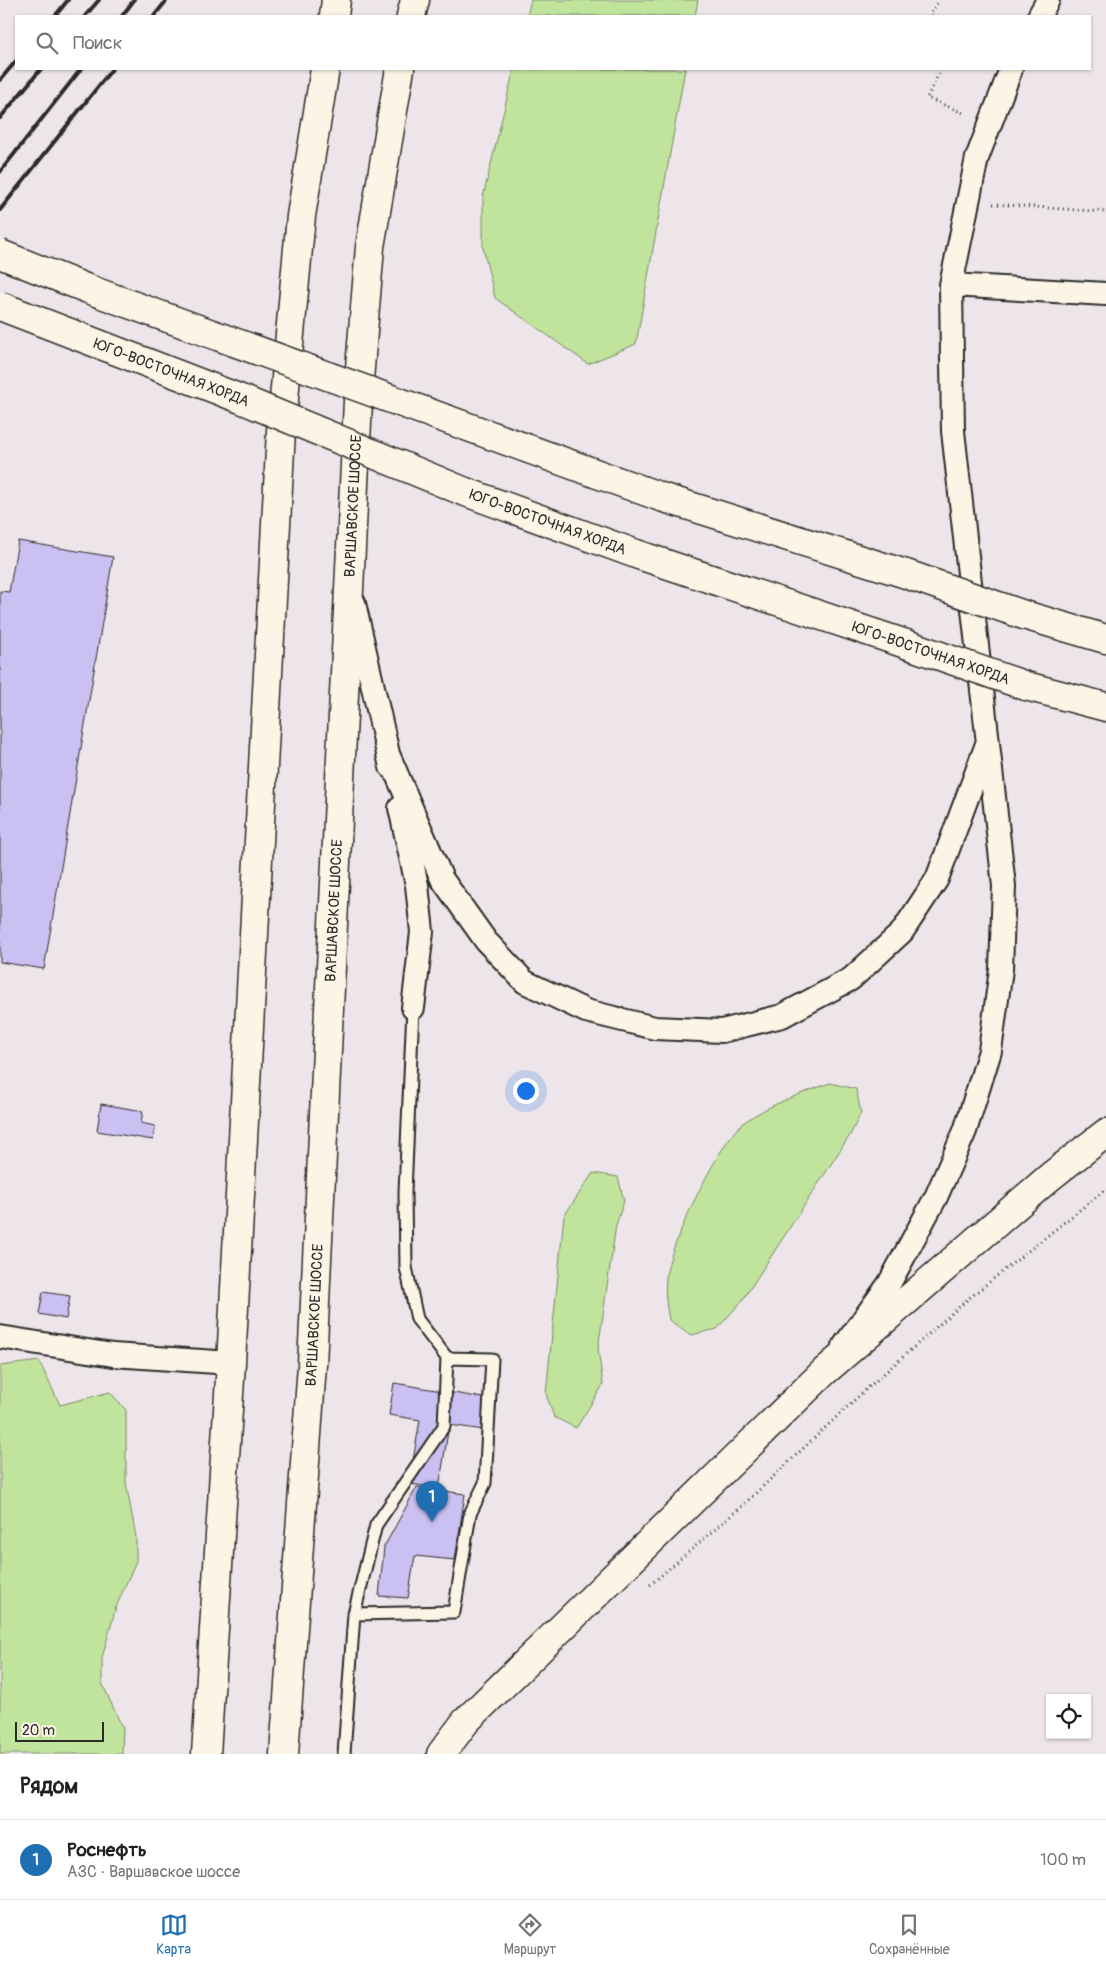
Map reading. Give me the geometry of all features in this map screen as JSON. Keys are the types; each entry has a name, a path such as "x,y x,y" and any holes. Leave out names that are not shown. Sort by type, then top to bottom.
{"main road":[{"path":"334,15 336,0"},
{"path":"411,15 415,0"},
{"path":"206,1754 231,1363 281,431 301,216 325,70"},
{"name":"ВАРШАВСКОЕ ШОССЕ","path":"284,1754 312,1365 359,380 370,247 400,70"},
{"path":"0,254 88,289 661,497 906,574 1024,615 1106,639"},
{"name":"ЮГО-ВОСТОЧНАЯ ХОРДА","path":"0,306 241,399 463,491 639,555 1026,686 1106,707"},
{"path":"441,1754 466,1721 825,1371 1051,1176 1106,1133"}],"street":[{"path":"1040,15 1048,0"},
{"path":"825,1371 888,1284 936,1197 965,1131 990,1051 1000,969 1004,886 989,738 953,431 951,285 977,158 1012,70"},
{"path":"951,285 1106,294"},
{"path":"349,582 417,885 422,932 413,1008"},
{"path":"388,754 442,879 486,941 525,982 586,1011 655,1028 722,1031 782,1016 851,979 902,932 937,879 989,738"},
{"path":"0,1337 113,1355 231,1363"}],"lane":[{"path":"344,1754 354,1614 376,1525 444,1426 446,1358 417,1319 406,1267 405,1192 413,1008"},
{"path":"354,1614 454,1612 470,1514 485,1483 492,1359 446,1358"}],"path":[{"path":"930,15 939,0"},
{"path":"941,70 927,98 990,124"},
{"path":"968,202 1106,212"},
{"path":"642,1592 741,1507 861,1394 968,1299 1106,1190"}],"green space":[{"path":"531,0 698,0 695,15 527,15"},
{"path":"514,70 685,70 636,344 588,364 495,298 483,248 483,197"},
{"path":"830,1083 856,1089 861,1113 850,1135 742,1301 717,1329 691,1335 669,1320 666,1278 678,1238 710,1170 733,1133 743,1123 774,1105"},
{"path":"593,1173 618,1177 624,1201 616,1225 598,1349 603,1385 576,1428 554,1417 546,1394 564,1216"},
{"path":"39,1361 60,1405 110,1392 126,1410 126,1483 136,1537 136,1561 116,1607 102,1658 102,1683 123,1729 122,1754 0,1754 0,1366"}],"building":[{"path":"18,541 113,557 44,969 0,962 0,591 9,592"},
{"path":"101,1104 143,1111 141,1123 155,1126 153,1140 97,1131"},
{"path":"43,1292 70,1296 66,1319 39,1314"},
{"path":"394,1383 489,1399 484,1430 449,1425 439,1488 409,1484 420,1420 389,1415"},
{"path":"417,1487 465,1494 455,1560 415,1556 408,1598 379,1596 384,1547"}],"railway":[{"path":"56,15 68,0"},
{"path":"86,15 99,0"},
{"path":"123,15 134,0"},
{"path":"155,15 167,0"},
{"path":"0,80 15,62"},
{"path":"0,118 40,70"},
{"path":"0,172 80,70"},
{"path":"0,210 111,70"}],"place":[{"name":"Роснефть","path":"432,1522"}]}
